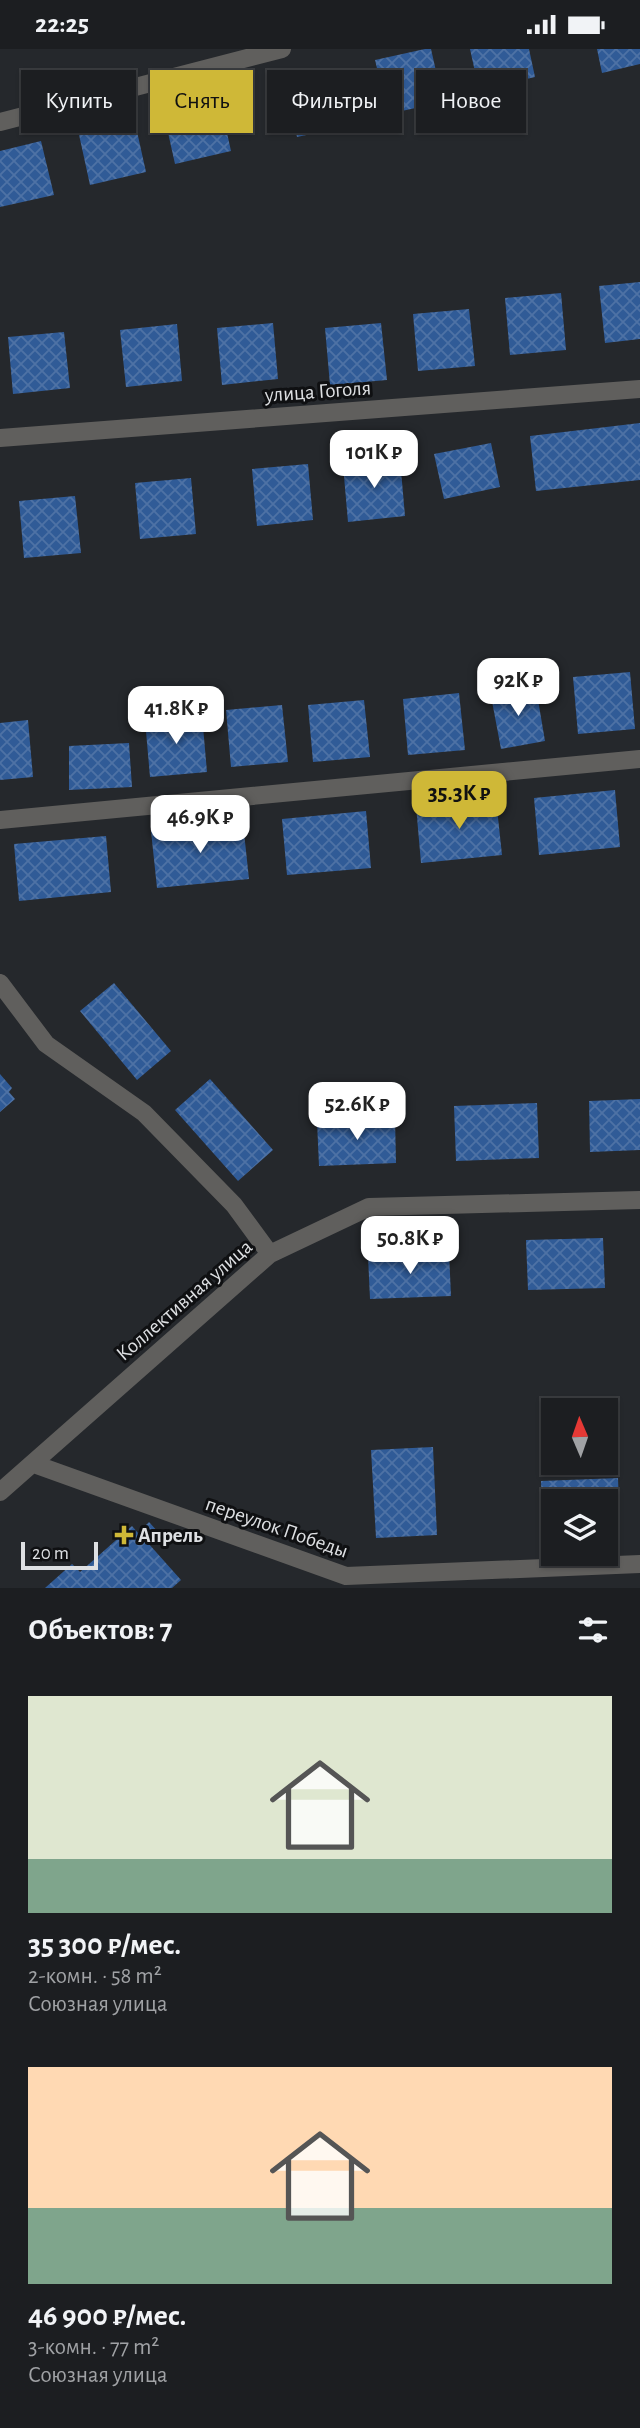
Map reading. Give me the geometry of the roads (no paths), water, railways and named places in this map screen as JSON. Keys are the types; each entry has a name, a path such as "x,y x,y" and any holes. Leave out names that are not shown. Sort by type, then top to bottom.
{"street":[{"path":"0,122 282,49"},
{"name":"улица Гоголя","path":"0,438 640,389"},
{"path":"0,820 640,759"},
{"path":"0,983 46,1044 144,1113 234,1205 270,1254"},
{"name":"Коллективная улица","path":"0,1492 270,1254 369,1207 640,1200"},
{"name":"переулок Победы","path":"34,1464 346,1576 640,1564"}],"place":[{"name":"Апрель","path":"124,1535"}]}
